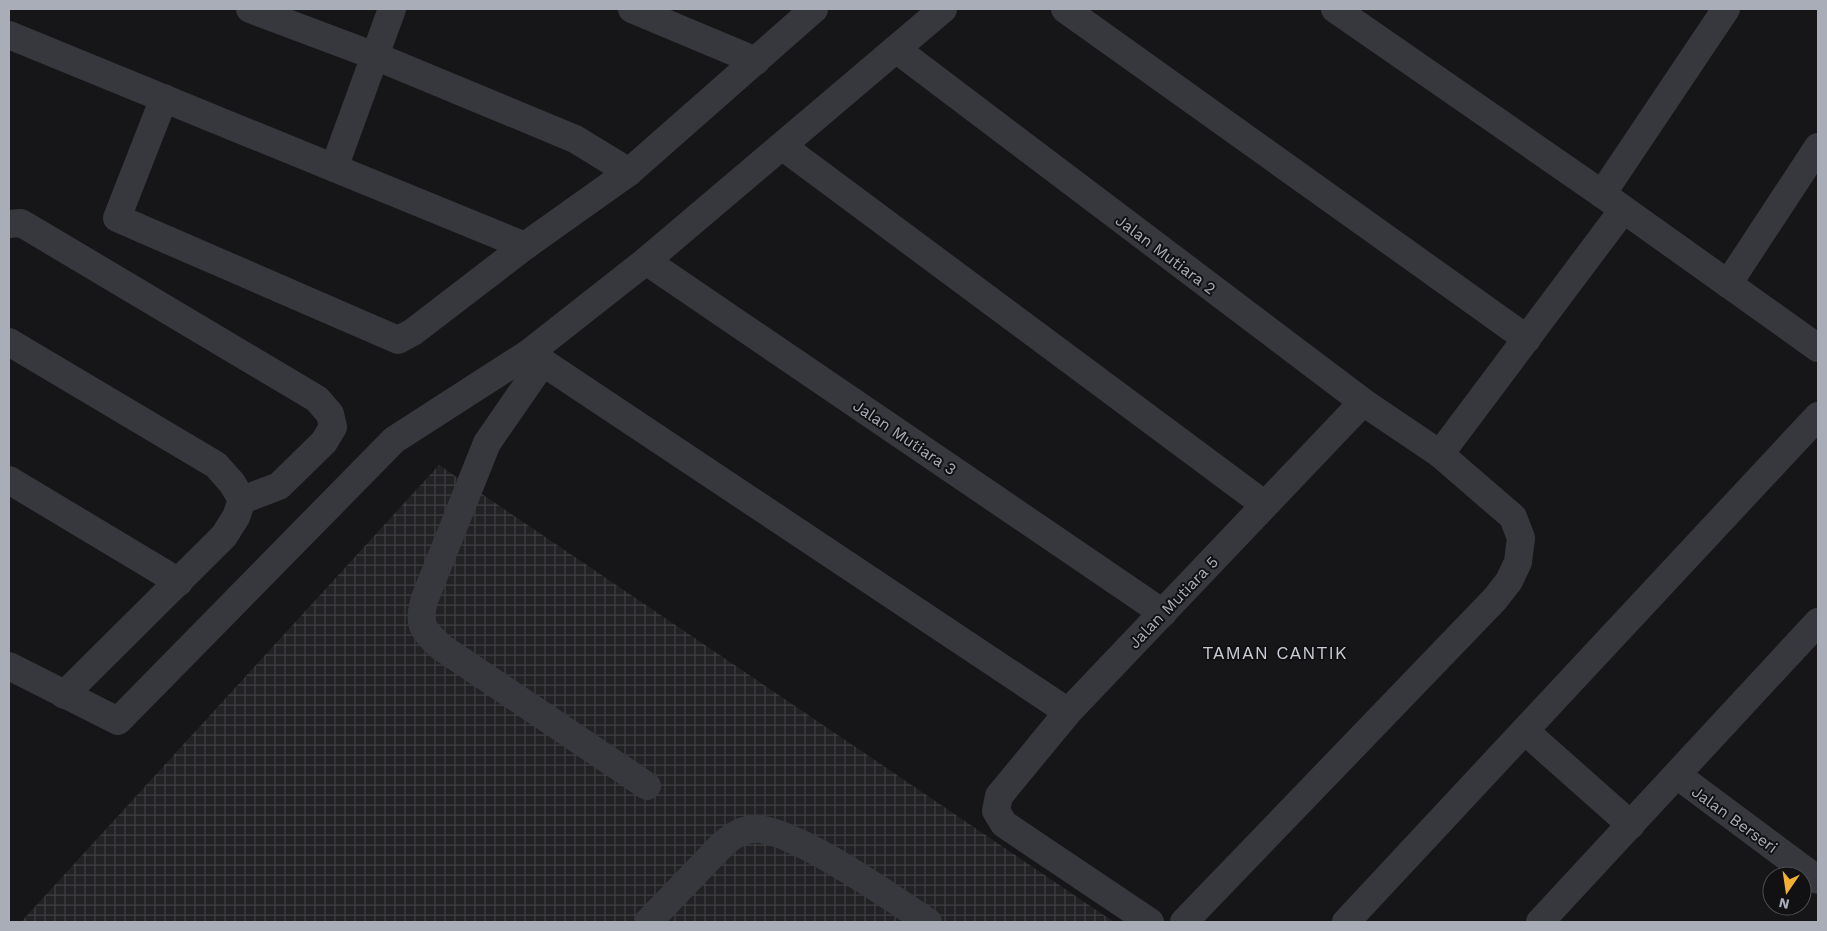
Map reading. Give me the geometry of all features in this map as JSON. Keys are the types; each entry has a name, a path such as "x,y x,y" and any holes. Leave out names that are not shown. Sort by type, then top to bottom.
{"street":[{"path":"250,9 374,56 575,139 629,172"},
{"path":"334,168 392,9"},
{"path":"632,9 756,61"},
{"path":"164,98 117,218 398,340 413,332 525,246 629,172 814,9"},
{"path":"9,666 118,721 394,440 536,358 646,261 943,9"},
{"path":"1065,9 1527,339"},
{"path":"1335,9 1602,194 1818,348"},
{"path":"1602,194 1726,9"},
{"path":"9,35 525,246"},
{"name":"Jalan Mutiara 2","path":"896,49 1363,402 1440,454 1513,517 1521,538 1518,562 1509,581 1495,599 1184,922"},
{"path":"782,146 1266,505"},
{"path":"1728,284 1818,147"},
{"path":"1440,454 1624,210"},
{"path":"9,224 20,223 34,230 317,400 330,414 333,427 324,442 279,486 242,500 236,517 224,536 64,695"},
{"name":"Jalan Mutiara 3","path":"646,261 1163,613"},
{"path":"9,342 216,465 232,483 242,500"},
{"path":"536,358 1068,712"},
{"path":"536,358 487,443 426,598 420,618 422,626 441,647 647,786"},
{"name":"Jalan Mutiara 5","path":"1150,922 1017,835 1004,824 996,811 999,796 1006,785 1068,712 1363,402"},
{"path":"1346,922 1818,416"},
{"path":"9,480 179,582"},
{"path":"1540,922 1818,624"},
{"path":"1525,731 1631,825"},
{"name":"Jalan Berseri","path":"1677,775 1818,880"},
{"path":"648,922 722,845 735,834 753,829 768,831 794,840 866,880 928,922"}],"shaded area":[{"path":"439,465 1114,922 21,922"}],"district":[{"name":"TAMAN CANTIK","path":"1275,653"}]}
